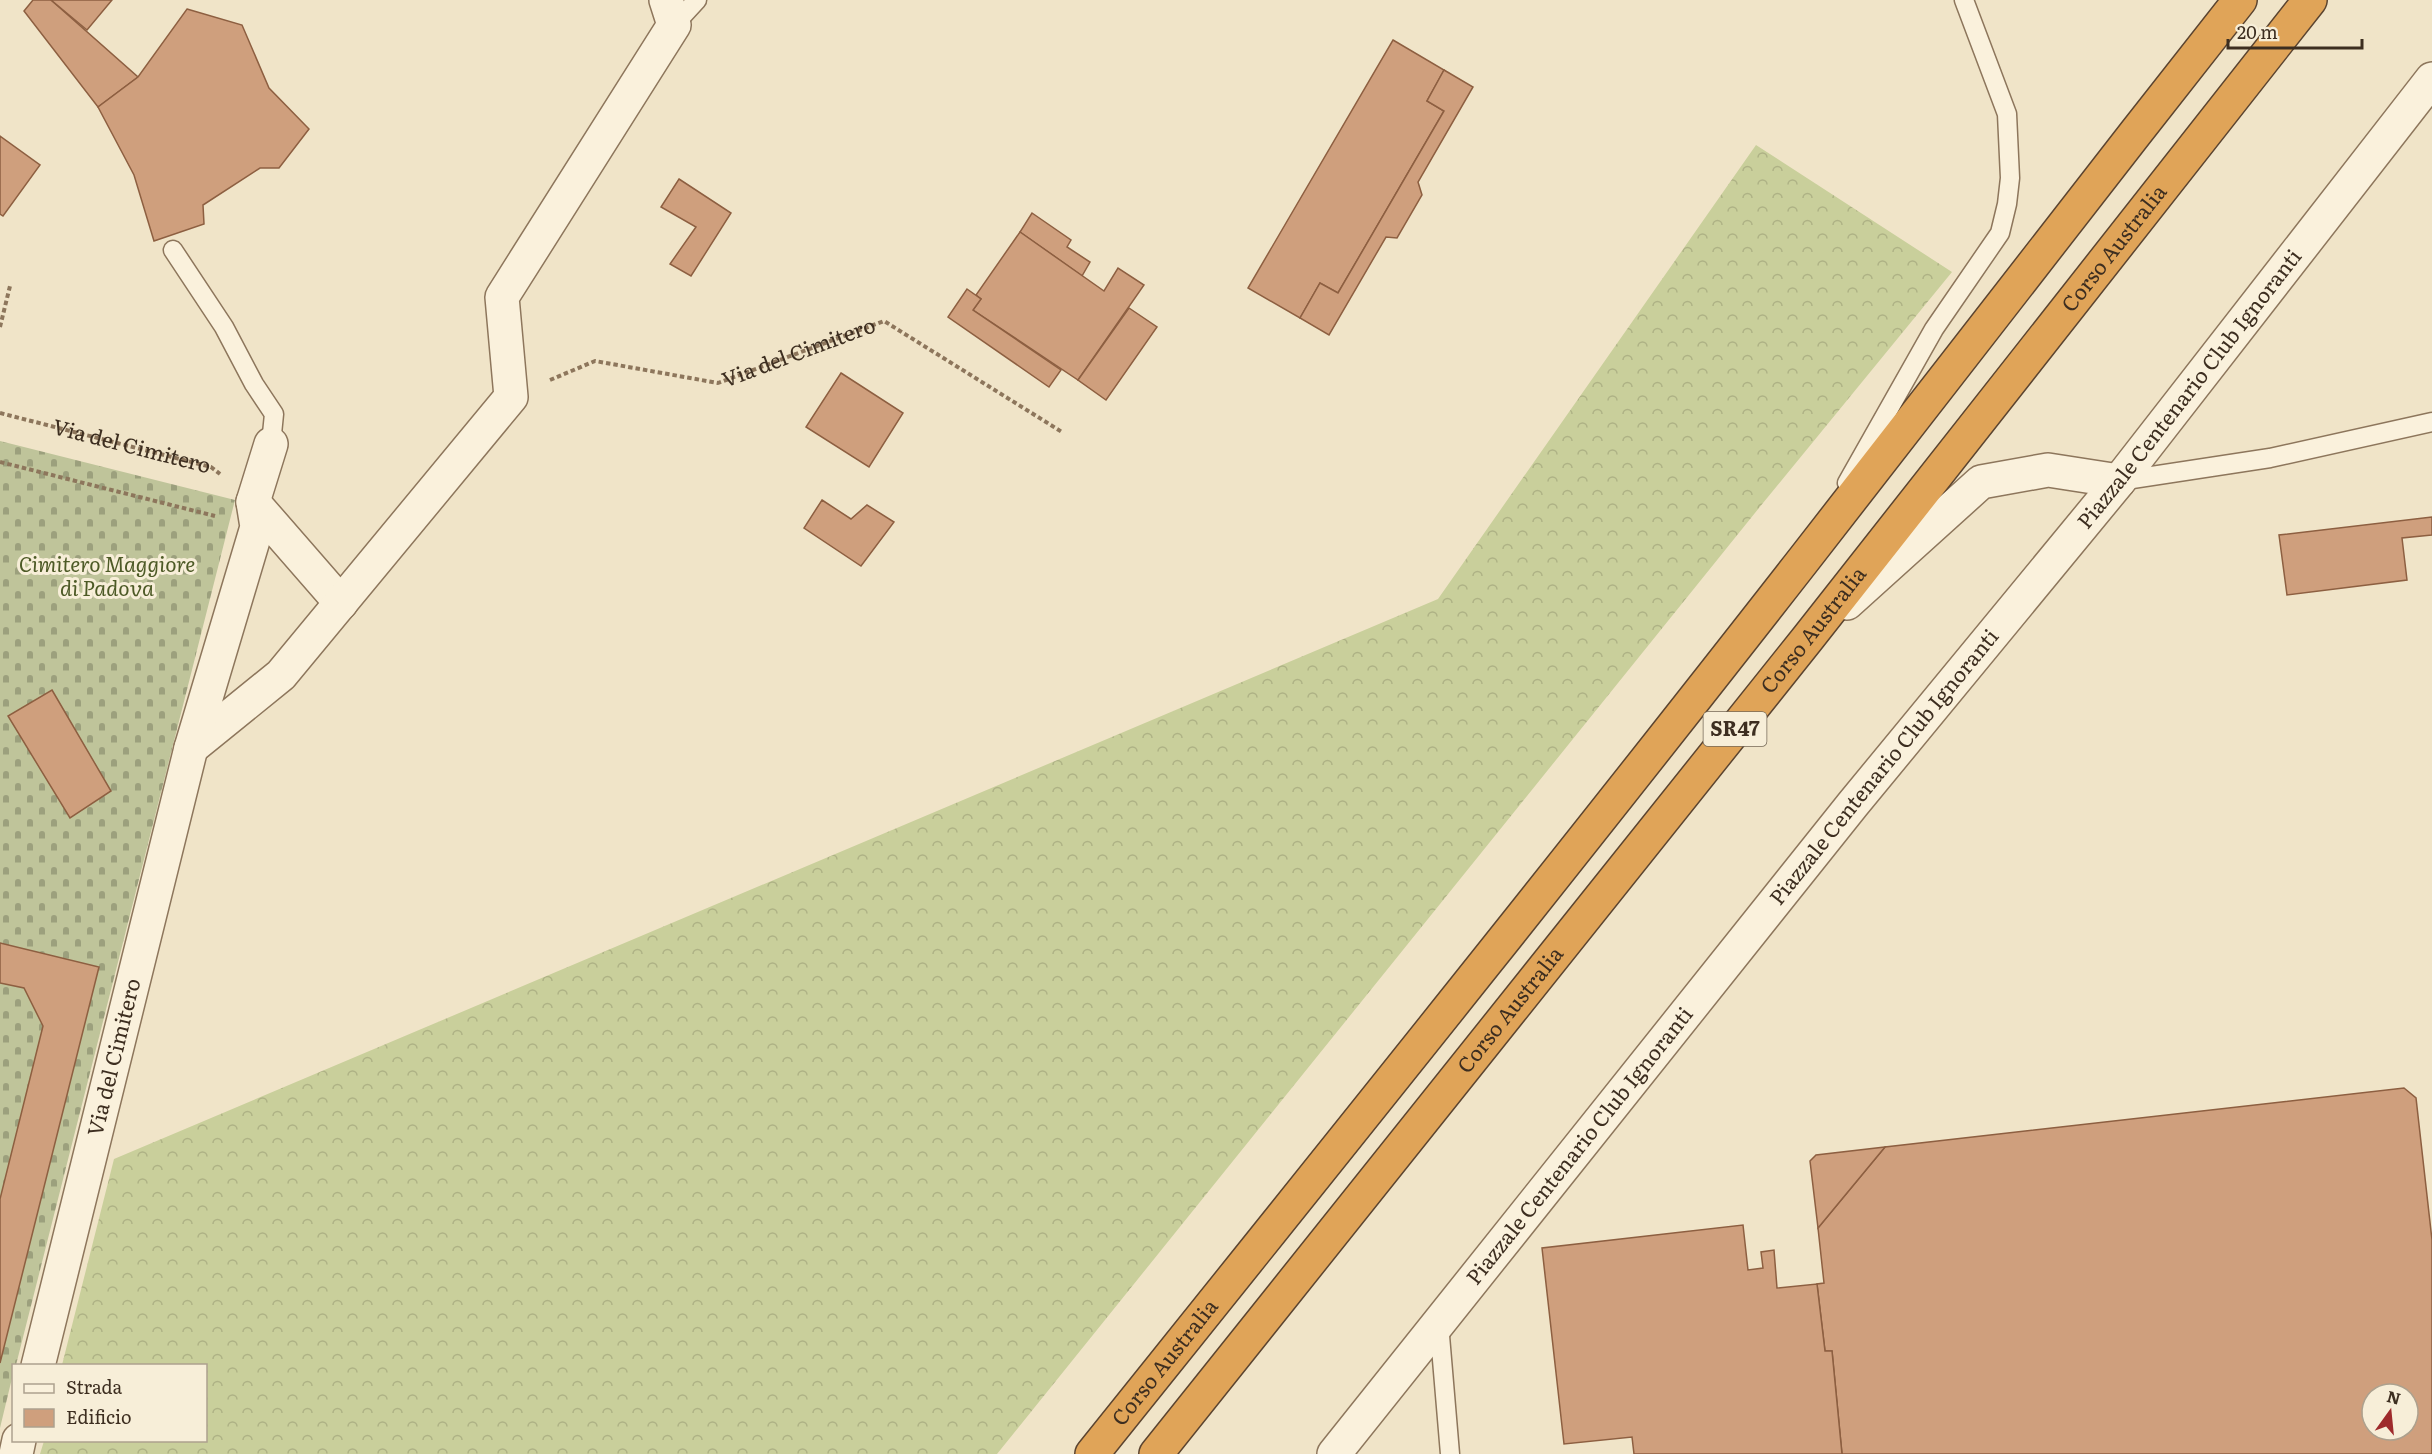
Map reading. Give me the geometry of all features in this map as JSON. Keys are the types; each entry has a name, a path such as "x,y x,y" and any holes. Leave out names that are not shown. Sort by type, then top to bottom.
{"highway":[{"name":"Corso Australia","path":"1092,1454 1390,1084 1804,559 2032,263 2240,0"},
{"name":"Corso Australia","path":"1156,1454 1808,638 2310,0"}],"street":[{"path":"191,748 281,675 511,397 502,297 670,13"},
{"name":"Piazzale Centenario Club Ignoranti","path":"1334,1454 1853,804 2119,481 2432,79"},
{"name":"Via del Cimitero","path":"38,1364 191,748 272,444"},
{"path":"1808,638 1981,482 2048,470 2119,481"},
{"path":"255,514 341,603"}],"lane":[{"path":"670,13 698,0"},
{"path":"1804,559 1934,329 2000,233 2010,178 2007,114 1964,0"},
{"path":"173,250 224,327 254,384 274,414 272,444"},
{"path":"2119,481 2270,458 2432,422"},
{"path":"1439,1323 1450,1454"}],"path":[{"path":"0,327 10,286"},
{"name":"Via del Cimitero","path":"511,397 596,360 718,383 884,321 1062,432"},
{"name":"Via del Cimitero","path":"0,413 211,468 255,514"},
{"path":"0,462 255,514"}],"green space":[{"path":"1756,145 1952,272 1763,503 997,1454 40,1454 44,1442 207,1442 207,1364 62,1364 114,1159 1438,599"},
{"name":"Cimitero Maggiore di Padova","path":"0,441 235,500 16,1364 12,1364 12,1378 0,1428"}],"building":[{"path":"33,0 51,0 138,77 98,107 24,11"},
{"path":"51,0 112,0 87,30"},
{"path":"187,9 242,25 269,88 309,129 279,168 260,168 203,205 204,224 154,241 134,175 98,107 138,77"},
{"path":"1393,40 1444,70 1427,101 1444,111 1338,293 1320,283 1300,318 1248,288"},
{"path":"1444,70 1473,87 1418,182 1422,195 1397,238 1386,237 1329,335 1300,318 1320,283 1338,293 1444,111 1427,101"},
{"path":"0,136 40,165 3,216 0,214"},
{"path":"679,179 731,213 691,276 670,264 696,227 661,207"},
{"path":"1032,213 1071,240 1067,247 1090,262 1082,276 1020,232"},
{"path":"1020,232 1104,291 1118,268 1144,285 1078,380 973,310 981,299 976,295"},
{"path":"967,289 981,299 973,310 1061,370 1049,387 948,317"},
{"path":"1129,308 1157,327 1106,400 1078,380"},
{"path":"841,373 903,413 869,467 806,427"},
{"path":"822,500 851,519 867,505 894,522 861,566 804,528"},
{"path":"2432,517 2432,535 2402,538 2407,580 2287,595 2279,535"},
{"path":"52,690 111,791 70,818 8,716"},
{"path":"0,943 99,967 0,1363 0,1199 43,1026 24,988 0,983"},
{"path":"2404,1088 2416,1098 2432,1240 2432,1454 1842,1454 1832,1351 1825,1351 1817,1284 1824,1283 1818,1228 1885,1147"},
{"path":"1885,1147 1818,1228 1810,1161 1816,1155"},
{"path":"1743,1225 1748,1270 1763,1268 1761,1252 1774,1250 1777,1288 1817,1284 1825,1351 1832,1351 1842,1454 1634,1454 1632,1437 1564,1444 1542,1248"}]}
